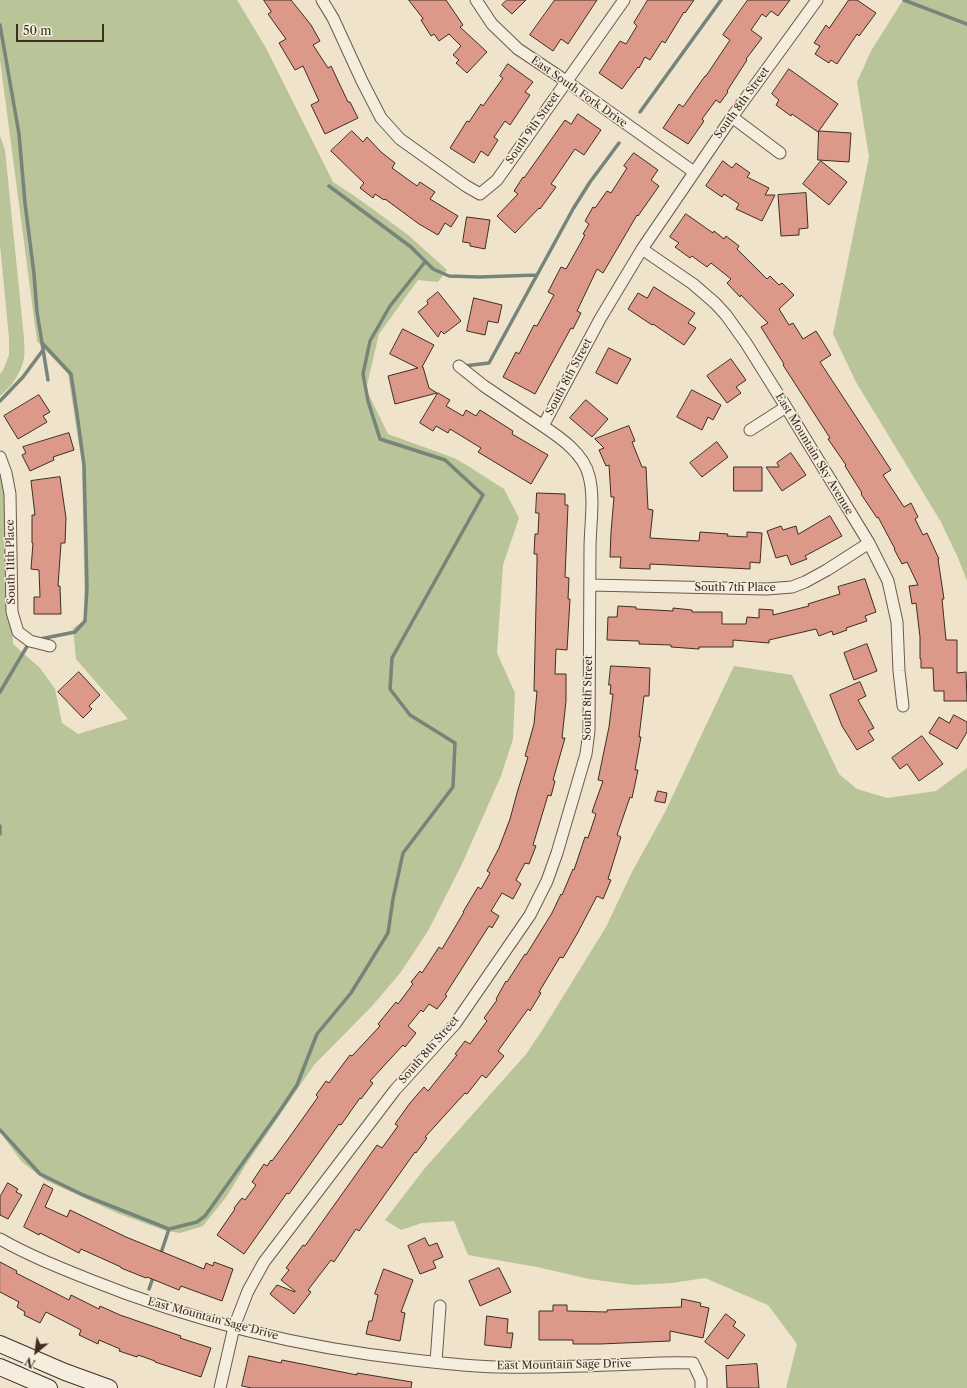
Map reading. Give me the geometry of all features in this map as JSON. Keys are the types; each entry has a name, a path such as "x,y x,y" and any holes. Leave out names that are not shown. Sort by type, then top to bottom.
{"street":[{"name":"South 9th Street","path":"322,0 333,18 381,118 400,139 466,186 480,194 497,180 624,0"},
{"name":"East South Fork Drive","path":"476,0 492,24 518,49 566,81 694,172"},
{"name":"South 8th Street","path":"220,1388 234,1327 248,1290 264,1262 394,1090 454,1024 530,915 547,881 586,754 589,731 591,496 589,475 579,456 562,439 543,426 600,319 642,249 732,117 817,0"},
{"path":"732,117 780,153"},
{"name":"East Mountain Sky Avenue","path":"642,249 693,284 715,302 726,315 746,343 786,406 869,543 888,581 897,622 899,671 903,706"},
{"path":"459,366 484,386 543,426"},
{"path":"750,430 786,406"},
{"name":"South 11th Place","path":"0,457 6,473 10,494 12,612 18,632 30,641 50,646"},
{"name":"South 7th Place","path":"590,585 767,589 792,587 828,570 869,543"},
{"name":"East Mountain Sage Drive","path":"0,1239 56,1266 131,1296 264,1335 364,1354 436,1362 502,1367 693,1362 701,1380 701,1388"},
{"path":"436,1362 440,1306"},
{"path":"0,1344 65,1372 109,1388"},
{"path":"0,1367 49,1388"}],"green space":[{"path":"0,0 237,0 266,48 333,182 407,234 447,270 438,282 418,280 379,334 366,389 388,434 454,458 504,489 519,518 503,565 497,653 515,693 513,739 501,776 462,864 428,931 401,972 373,1005 314,1065 247,1163 227,1196 203,1226 180,1233 166,1231 117,1213 45,1180 22,1162 0,1132 0,457 6,473 13,644 40,668 55,689 62,723 78,734 128,719 76,659 73,628 85,620 82,464 68,374 37,341 0,60"},
{"path":"903,0 967,0 967,581 941,522 856,382 833,334 869,157 857,82 871,51"},
{"path":"0,136 5,150 24,338 24,358 18,374 12,384 0,396 0,374 9,355 9,338 0,245"},
{"path":"734,666 792,675 839,774 857,789 887,798 936,791 967,768 967,1388 786,1388 797,1344 768,1305 705,1278 672,1283 634,1285 589,1279 537,1267 468,1255 454,1221 422,1223 401,1230 385,1220 425,1168 527,1053 543,1029 606,927 632,872 665,812"}],"building":[{"path":"264,0 291,0 311,25 320,41 313,45 328,68 331,66 348,102 350,102 358,118 325,134 311,105 319,101 303,66 295,70 279,43 286,39 268,14 271,12"},
{"path":"409,0 446,0 463,25 460,27 487,52 467,73 456,63 459,60 453,55 461,46 449,34 439,41 434,34 431,36 421,20 423,19"},
{"path":"507,0 526,0 512,14 502,5"},
{"path":"555,0 597,0 568,44 561,39 553,51 530,35"},
{"path":"648,0 694,0 685,13 684,12 665,43 662,41 650,60 645,57 639,68 638,67 622,89 599,73 620,41 626,44 637,26 634,23"},
{"path":"748,0 790,0 778,16 771,11 766,17 762,14 751,30 762,38 746,59 747,60 727,91 728,92 720,103 716,100 702,119 704,121 688,144 663,128 679,104 683,107 730,40 723,35"},
{"path":"849,0 857,0 876,13 859,36 857,34 837,64 831,60 829,63 815,54 820,46 814,43 826,25 829,28"},
{"path":"508,64 533,82 525,92 530,95 510,125 505,121 494,137 498,140 488,156 481,151 474,163 450,148 467,121 469,122 481,104 483,106 503,78 500,76"},
{"path":"789,69 838,104 818,132 776,105 779,100 772,94"},
{"path":"578,114 601,130 584,155 575,149 551,184 556,187 540,209 539,208 515,233 497,216 518,194 514,191 565,120 571,124"},
{"path":"352,131 363,142 367,137 381,152 395,163 392,168 417,186 420,182 435,192 430,199 458,216 451,227 445,223 438,235 419,224 385,199 384,200 375,194 373,198 360,188 364,183 331,151"},
{"path":"819,131 851,133 849,162 818,160"},
{"path":"634,153 658,170 651,180 659,186 638,216 637,215 603,273 597,269 577,311 581,313 573,329 571,328 535,394 503,377 516,352 519,354 534,325 537,326 554,295 548,292 561,267 566,269 585,235 583,234 589,224 585,221 593,207 595,208 607,191 611,193 627,168 624,166"},
{"path":"723,161 732,168 736,163 750,173 747,177 769,188 765,195 775,195 762,221 736,209 739,204 724,194 722,197 706,186"},
{"path":"821,161 847,182 829,205 803,184"},
{"path":"806,193 808,228 799,229 799,235 781,236 778,195"},
{"path":"686,214 713,233 714,231 724,239 726,236 739,246 737,249 767,279 770,276 779,285 782,283 794,295 779,309 789,325 793,323 803,339 816,331 831,355 820,362 891,470 883,475 904,507 911,503 918,517 915,519 923,535 927,533 939,559 944,599 942,599 946,640 957,640 957,673 966,672 967,701 944,701 944,691 934,691 933,668 921,668 920,637 916,603 912,604 909,586 918,585 907,562 902,564 878,517 877,518 861,494 862,493 845,466 846,465 828,439 830,438 783,365 784,364 761,327 768,323 727,283 731,279 711,263 707,267 692,256 690,258 675,247 679,243 670,237"},
{"path":"467,217 490,220 485,249 470,246 470,243 463,242"},
{"path":"654,287 695,313 688,323 696,328 684,345 628,309 638,293 647,298"},
{"path":"438,292 461,321 444,334 441,331 438,337 418,312 428,304 427,301"},
{"path":"474,298 502,305 498,323 488,321 485,335 467,331"},
{"path":"403,329 434,345 422,367 429,388 437,393 395,404 388,376 418,368 390,354"},
{"path":"609,348 631,359 617,384 596,373"},
{"path":"731,359 746,380 736,387 741,393 727,403 707,376"},
{"path":"692,390 721,405 713,420 708,417 702,430 677,417"},
{"path":"438,393 450,400 446,406 463,416 466,410 476,416 480,410 513,431 512,434 548,455 531,484 478,452 481,448 450,429 448,433 436,426 433,431 420,423"},
{"path":"39,395 50,412 43,416 47,422 18,439 4,416"},
{"path":"586,400 608,419 592,437 570,418"},
{"path":"629,426 635,441 632,442 642,467 646,467 648,509 653,510 650,538 699,541 700,532 747,537 747,532 762,533 760,563 750,562 750,569 650,564 650,569 620,568 621,557 610,557 614,497 611,497 609,465 606,466 599,450 604,448 595,439"},
{"path":"69,433 74,450 53,457 54,460 30,471 22,455 26,453 23,447"},
{"path":"717,442 728,457 702,477 690,463"},
{"path":"791,453 806,475 782,491 766,467 779,467 777,463"},
{"path":"734,467 762,467 762,491 734,491"},
{"path":"60,477 66,518 65,543 61,543 58,586 60,586 61,614 34,614 34,597 40,597 39,570 31,569 33,543 32,515 35,515 31,481"},
{"path":"537,493 565,494 565,505 568,505 565,577 569,578 568,599 570,599 567,650 556,649 555,674 566,674 566,701 562,738 565,738 553,780 555,781 551,796 548,795 533,845 536,846 529,864 525,863 516,880 521,884 513,899 502,893 491,911 499,916 492,928 489,926 445,995 447,996 437,1009 429,1004 423,1012 421,1010 408,1026 416,1033 405,1047 403,1045 370,1081 373,1083 361,1099 360,1098 341,1125 339,1124 289,1194 287,1193 244,1254 217,1235 235,1209 234,1208 242,1198 245,1200 256,1185 252,1182 264,1164 267,1166 271,1160 272,1161 318,1097 316,1095 326,1081 329,1083 350,1055 352,1056 380,1026 378,1024 396,1002 398,1004 413,984 411,982 420,971 422,973 439,947 442,949 478,887 481,889 490,873 487,871 499,848 510,819 528,757 525,756 534,724 537,691 534,691 537,554 534,554 535,534 538,534 539,513 536,513"},
{"path":"830,516 842,536 805,556 807,559 791,565 787,555 776,558 767,531 781,526 783,530 796,526 798,534"},
{"path":"865,579 876,612 865,616 867,621 846,628 847,630 833,635 832,631 819,636 816,629 769,640 769,643 733,640 733,647 699,647 699,649 671,647 671,645 639,644 639,641 607,640 608,617 617,617 618,606 636,607 636,609 673,611 673,608 692,610 692,612 722,612 722,624 746,624 747,617 759,618 759,609 773,610 773,615 809,606 808,604 840,594 838,587"},
{"path":"867,644 877,671 854,680 844,653"},
{"path":"611,666 650,668 649,696 644,696 639,737 641,737 635,770 638,770 632,798 630,797 617,835 621,837 608,879 611,880 603,899 597,896 577,934 563,958 560,957 539,992 541,993 530,1011 528,1009 498,1051 504,1056 486,1078 482,1075 467,1094 465,1093 425,1137 427,1138 416,1153 415,1152 359,1231 356,1229 334,1262 331,1260 308,1290 311,1292 294,1314 270,1294 277,1285 295,1292 281,1280 289,1270 286,1268 303,1245 305,1246 377,1145 382,1148 398,1126 395,1124 410,1103 424,1087 428,1091 457,1055 455,1054 465,1041 470,1044 487,1021 484,1018 497,1000 496,999 506,981 507,982 525,954 526,955 552,913 561,894 562,895 573,869 574,870 585,837 588,838 596,814 592,812 603,781 598,780 609,727 613,694 610,694 611,685 609,685"},
{"path":"79,672 100,695 89,706 92,709 83,718 58,692"},
{"path":"860,682 866,696 858,700 874,728 868,731 874,740 857,750 842,726 830,695"},
{"path":"954,715 967,722 967,732 957,749 929,733 939,717 949,723"},
{"path":"922,736 943,764 919,781 907,764 900,769 892,758"},
{"path":"658,791 667,793 665,803 655,801"},
{"path":"8,1183 18,1189 16,1192 22,1195 8,1219 0,1215 0,1197"},
{"path":"44,1184 53,1189 45,1207 67,1217 70,1210 126,1237 204,1269 206,1263 213,1266 214,1262 233,1269 222,1301 181,1286 179,1290 147,1277 146,1278 81,1249 79,1253 40,1233 39,1235 24,1227"},
{"path":"425,1238 429,1246 437,1243 443,1257 433,1261 436,1268 420,1274 408,1246"},
{"path":"0,1262 17,1271 16,1273 69,1300 71,1295 99,1309 100,1306 120,1315 181,1336 180,1338 211,1348 201,1377 138,1355 137,1357 119,1351 120,1349 99,1340 98,1344 79,1335 81,1330 46,1312 40,1323 24,1315 25,1312 17,1307 19,1302 0,1292"},
{"path":"499,1268 511,1292 480,1306 469,1281"},
{"path":"384,1269 413,1280 401,1312 405,1313 400,1341 366,1334 369,1321 372,1321 378,1295 375,1294"},
{"path":"682,1299 701,1303 700,1306 709,1308 703,1338 670,1331 670,1341 573,1344 573,1340 539,1340 539,1311 553,1311 553,1305 567,1305 567,1311 607,1312 607,1310 681,1307"},
{"path":"726,1314 736,1322 733,1326 745,1335 728,1359 705,1342"},
{"path":"487,1316 508,1319 507,1333 513,1333 511,1348 485,1345"},
{"path":"249,1356 281,1363 282,1360 357,1375 357,1373 412,1382 411,1388 252,1388 242,1386"},
{"path":"757,1364 759,1388 727,1388 726,1366"}],"waterway":[{"path":"640,112 721,0"},
{"path":"904,0 967,24"},
{"path":"0,25 19,134 37,312 48,380"},
{"path":"464,366 489,363 573,209 590,182 619,143"},
{"path":"329,186 411,247 433,269 449,276 479,277 537,275"},
{"path":"169,1229 197,1222 205,1216 297,1085 317,1034 351,993 388,933 393,899 403,853 453,787 455,743 410,715 390,689 392,658 483,495 445,460 380,439 368,401 363,374 370,341 390,306 425,262"},
{"path":"40,639 75,632 85,621 87,587 84,465 71,374 42,343"},
{"path":"0,401 23,377 43,350"},
{"path":"0,692 29,643"},
{"path":"0,826 0,834"},
{"path":"0,1130 40,1174 83,1195 169,1229 160,1256"},
{"path":"149,1289 154,1275"}]}
